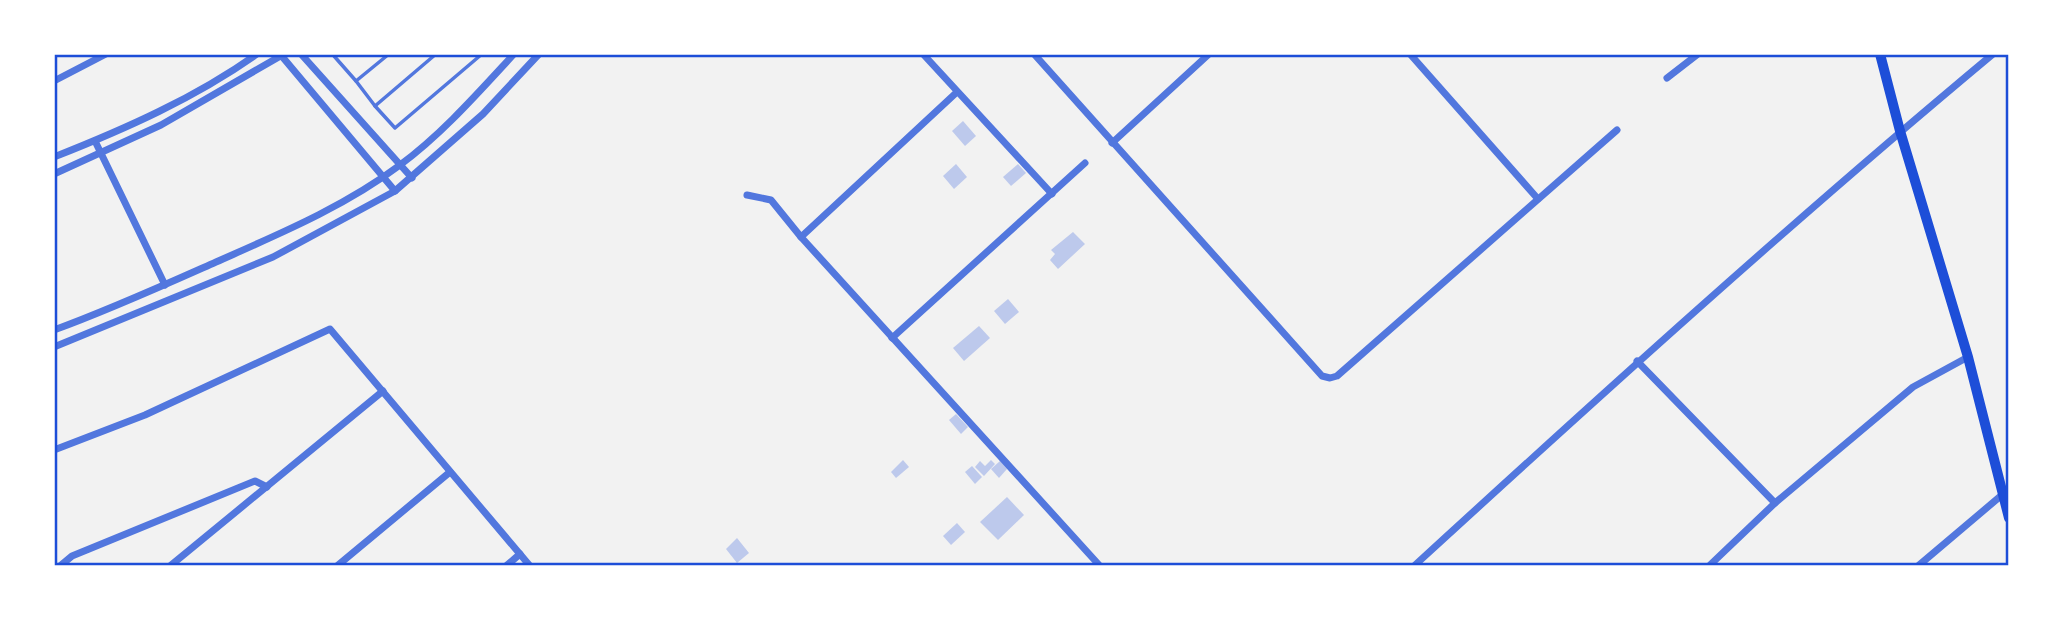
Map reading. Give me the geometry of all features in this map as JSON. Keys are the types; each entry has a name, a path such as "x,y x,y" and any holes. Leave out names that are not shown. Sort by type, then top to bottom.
{"main road":[{"path":"1880,54 1900,131 1968,357 2005,492 2009,518"}],"street":[{"path":"54,81 106,54"},
{"path":"54,157 95,141 194,94 257,54"},
{"path":"301,54 412,178"},
{"path":"54,330 165,285 292,228 383,176 400,165 467,104 514,54"},
{"path":"54,348 273,257 395,191 483,114 539,54"},
{"path":"923,54 1052,194"},
{"path":"1034,54 1322,376 1330,378 1337,376 1617,130"},
{"path":"1112,143 1209,54"},
{"path":"1410,54 1538,199"},
{"path":"1667,78 1698,54"},
{"path":"1414,566 1637,361 1900,131 1993,54"},
{"path":"54,174 161,125 282,55 395,191"},
{"path":"801,237 957,92"},
{"path":"95,141 165,285"},
{"path":"892,338 1085,163"},
{"path":"747,195 771,200 801,237 1100,566"},
{"path":"54,450 158,410 330,328 530,566"},
{"path":"1709,566 1775,503 1913,387 1968,357"},
{"path":"1637,361 1775,503"},
{"path":"170,566 383,391"},
{"path":"337,566 450,472"},
{"path":"60,566 72,556 255,481 267,486"},
{"path":"1918,566 2005,492"},
{"path":"506,566 520,554"}],"lane":[{"path":"335,54 395,128 482,54"},
{"path":"356,81 389,54"},
{"path":"375,106 436,54"}],"building":[{"path":"963,121 976,136 965,146 952,131"},
{"path":"956,164 967,177 954,189 943,176"},
{"path":"1018,164 1026,173 1011,186 1003,177"},
{"path":"1073,232 1085,244 1058,269 1050,260 1055,254 1051,250"},
{"path":"1008,299 1019,312 1005,324 994,311"},
{"path":"979,326 990,338 964,361 953,348"},
{"path":"956,414 968,427 961,434 949,420"},
{"path":"903,460 909,467 896,478 891,472"},
{"path":"991,460 995,464 984,476 975,467 980,461 985,466"},
{"path":"1000,461 1007,469 999,478 991,469"},
{"path":"972,466 982,477 975,484 965,472"},
{"path":"1007,497 1024,515 998,540 980,522"},
{"path":"957,523 965,532 951,545 943,536"},
{"path":"737,538 749,553 737,563 726,549"}]}
